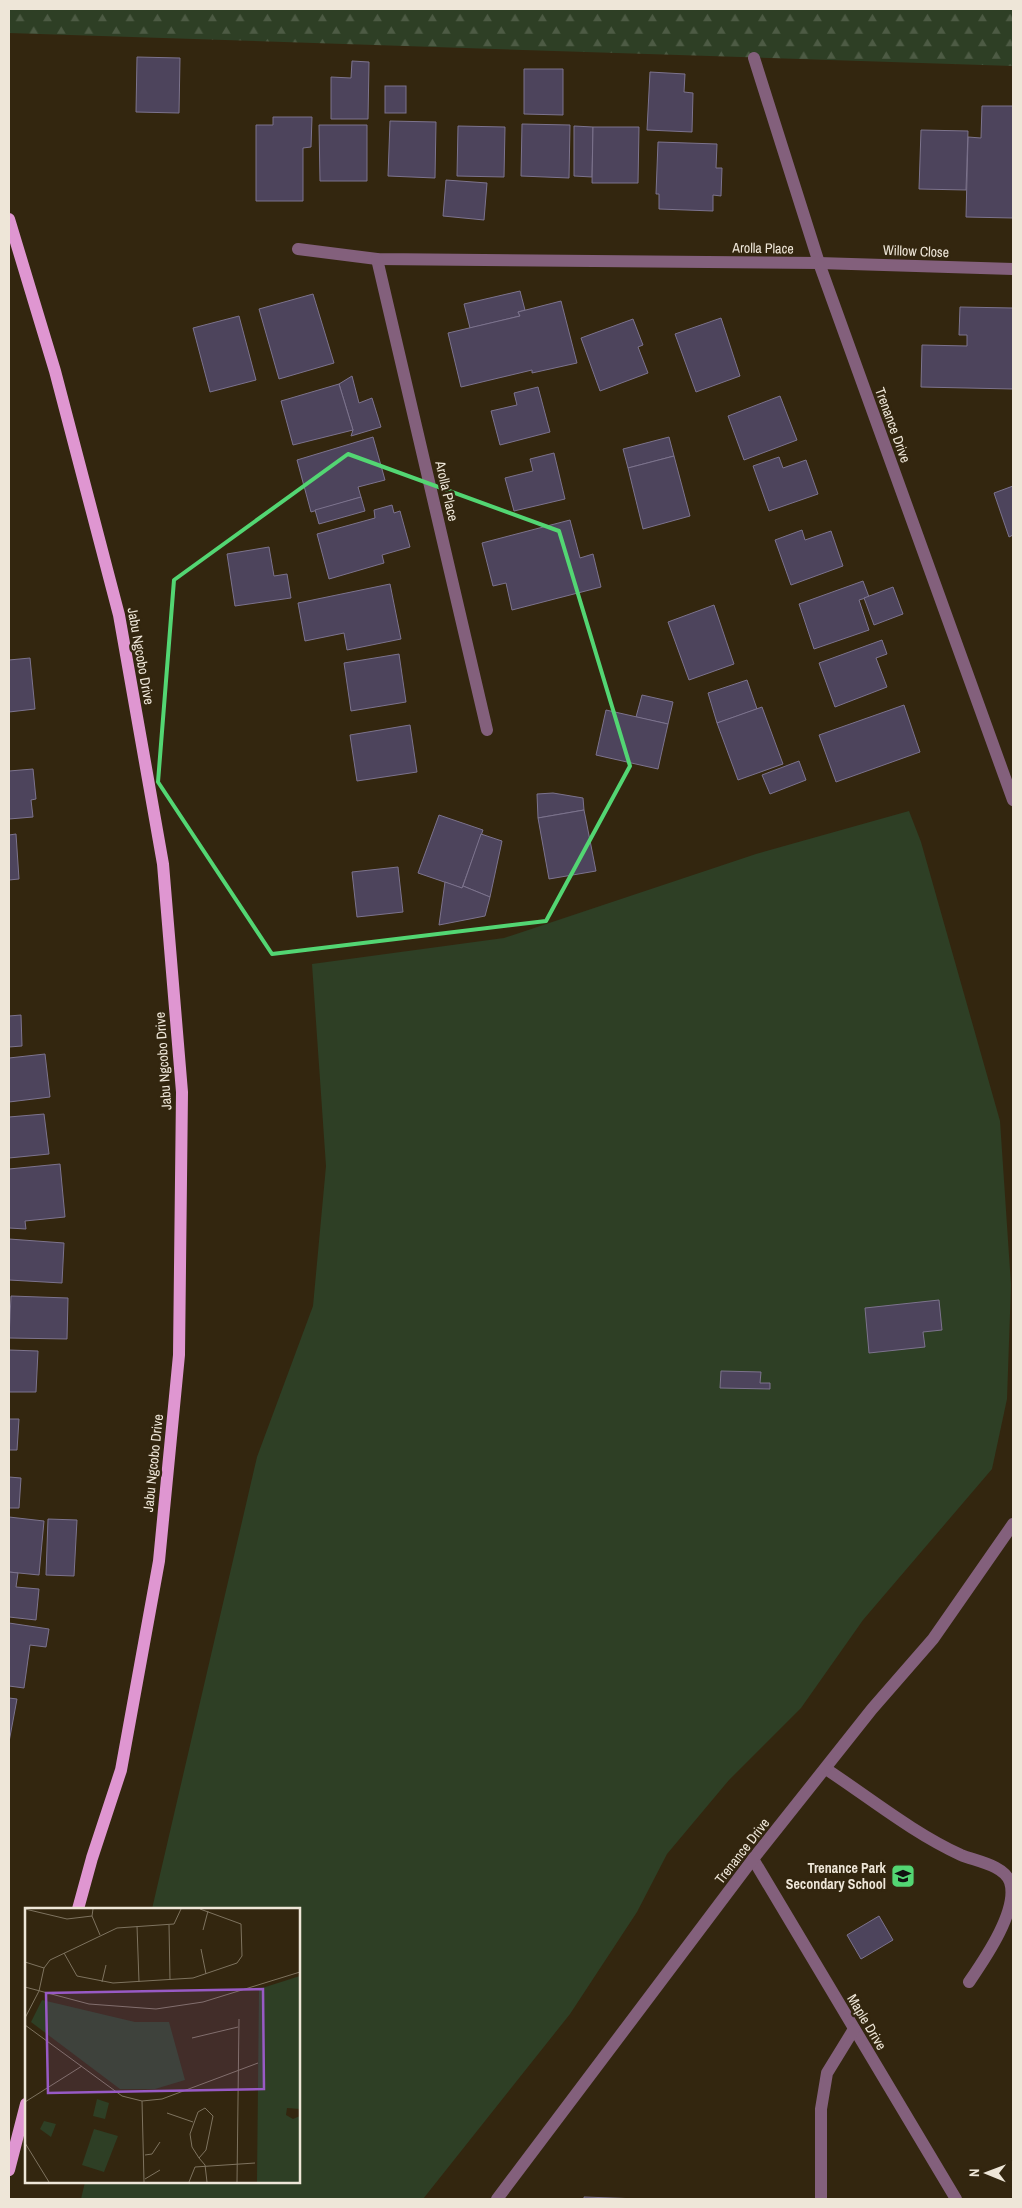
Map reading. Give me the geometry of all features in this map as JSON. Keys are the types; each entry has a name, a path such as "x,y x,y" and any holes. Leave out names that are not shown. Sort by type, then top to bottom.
{"main road":[{"name":"Jabu Ngcobo Drive","path":"9,219 55,371 119,615 163,864 182,1092 179,1355 158,1561 121,1770 92,1858 78,1908"},
{"path":"9,2170 25,2108"}],"street":[{"name":"Trenance Drive","path":"754,58 819,263 1013,800"},
{"name":"Arolla Place","path":"298,249 377,259 819,263"},
{"name":"Arolla Place","path":"377,259 487,730"},
{"name":"Willow Close","path":"819,263 1013,269"},
{"name":"Trenance Drive","path":"497,2199 753,1860 872,1709 933,1639 1013,1524"},
{"path":"826,1769 939,1844 997,1869 1010,1881 1005,1919 995,1942 969,1982"},
{"name":"Maple Drive","path":"753,1860 956,2199"},
{"path":"820,2199 821,2109 827,2073 854,2029"}],"highlighted area":[{"path":"348,454 559,531 630,766 546,921 272,954 158,782 174,580"}],"green space":[{"path":"9,9 1013,9 1013,66 9,33"},
{"path":"909,811 921,842 1000,1121 1011,1285 1007,1399 992,1469 863,1620 801,1708 729,1780 667,1854 637,1912 570,2014 423,2199 81,2199 85,2183 300,2183 300,1908 152,1908 257,1457 313,1306 326,1166 312,964 504,938 756,854"}],"building":[{"path":"137,57 180,58 179,113 136,112"},
{"path":"352,61 369,62 368,119 331,119 331,77 351,78"},
{"path":"524,69 563,69 563,115 524,114"},
{"path":"650,72 685,74 684,92 693,93 692,132 647,130"},
{"path":"385,86 406,86 406,113 385,113"},
{"path":"982,106 1013,106 1013,218 966,217 968,137 981,138"},
{"path":"273,117 312,117 311,147 303,148 303,201 256,201 256,125 273,125"},
{"path":"390,121 436,122 435,178 388,176"},
{"path":"522,124 570,125 569,178 521,176"},
{"path":"319,125 367,125 367,181 320,181"},
{"path":"458,126 505,127 504,177 457,176"},
{"path":"574,126 593,127 592,177 574,176"},
{"path":"593,127 639,127 638,183 592,183"},
{"path":"921,130 968,131 966,190 919,189"},
{"path":"658,142 717,144 716,168 722,168 721,196 713,195 713,211 659,209 659,194 656,194"},
{"path":"446,180 487,183 484,220 443,216"},
{"path":"520,291 525,310 518,312 520,316 470,328 464,304"},
{"path":"313,294 334,363 279,379 259,309"},
{"path":"561,301 577,363 532,373 532,370 461,387 448,333 520,316 518,312"},
{"path":"960,307 1013,308 1013,389 921,387 922,345 967,346 967,335 959,335"},
{"path":"239,316 256,380 210,392 193,328"},
{"path":"721,318 740,376 696,392 675,334"},
{"path":"633,319 643,345 638,347 648,373 600,391 581,338"},
{"path":"352,376 359,403 372,398 381,427 351,436 353,430 339,384"},
{"path":"339,384 353,430 293,445 281,401"},
{"path":"538,387 550,432 500,445 491,411 517,405 514,393"},
{"path":"780,396 797,440 744,460 728,416"},
{"path":"373,437 385,480 358,487 361,497 311,512 297,460"},
{"path":"669,437 674,456 628,468 623,449"},
{"path":"554,453 565,499 514,511 505,478 533,471 530,459"},
{"path":"674,456 690,516 643,529 628,468"},
{"path":"779,457 783,468 806,460 818,494 769,511 753,466"},
{"path":"1013,486 1013,535 1009,537 994,493"},
{"path":"361,497 365,511 319,524 315,510"},
{"path":"392,505 394,513 400,511 410,547 382,555 384,563 329,579 317,534 375,518 374,510"},
{"path":"570,520 580,558 593,554 601,587 512,610 506,583 493,586 482,543"},
{"path":"802,530 805,540 831,531 843,566 791,585 775,540"},
{"path":"269,547 274,576 287,574 291,598 235,606 227,554"},
{"path":"863,581 869,597 859,600 869,630 814,649 799,604"},
{"path":"390,584 401,639 347,650 344,633 305,641 298,603"},
{"path":"893,587 903,614 874,625 864,598"},
{"path":"714,605 734,664 689,680 668,622"},
{"path":"882,640 887,654 876,658 887,687 835,707 819,663"},
{"path":"399,654 406,702 351,711 344,663"},
{"path":"30,658 35,709 9,712 9,660"},
{"path":"747,680 757,709 717,723 708,693"},
{"path":"642,695 673,702 668,724 636,717"},
{"path":"904,705 920,752 836,782 819,735"},
{"path":"762,707 783,764 738,780 717,723"},
{"path":"606,710 668,724 658,769 596,755"},
{"path":"410,725 417,772 357,781 350,735"},
{"path":"799,761 806,780 770,794 762,775"},
{"path":"33,769 36,799 31,800 33,817 9,819 9,771"},
{"path":"553,793 583,798 584,810 538,818 537,794"},
{"path":"584,810 596,871 549,879 538,818"},
{"path":"439,815 483,830 462,888 418,873"},
{"path":"16,834 19,879 9,880 9,835"},
{"path":"481,834 502,841 490,897 463,886"},
{"path":"398,867 403,912 357,917 352,872"},
{"path":"445,882 462,888 463,886 490,897 485,916 439,925"},
{"path":"21,1015 22,1046 9,1047 9,1016"},
{"path":"45,1054 50,1097 9,1102 9,1058"},
{"path":"44,1114 49,1154 9,1158 9,1117"},
{"path":"60,1164 65,1217 25,1221 26,1229 9,1228 9,1169"},
{"path":"9,1239 64,1243 62,1283 9,1280"},
{"path":"11,1296 68,1298 67,1339 9,1338"},
{"path":"939,1300 942,1330 923,1332 925,1347 869,1353 865,1308"},
{"path":"9,1350 38,1351 36,1392 9,1392"},
{"path":"721,1371 761,1372 760,1383 770,1383 770,1389 720,1388"},
{"path":"9,1419 19,1419 17,1450 9,1450"},
{"path":"9,1477 21,1478 19,1508 9,1508"},
{"path":"9,1517 44,1521 39,1575 9,1572"},
{"path":"48,1519 77,1520 74,1576 46,1575"},
{"path":"9,1572 18,1573 16,1587 39,1589 36,1620 9,1617"},
{"path":"9,1623 49,1629 46,1647 30,1645 24,1688 9,1686"},
{"path":"9,1698 17,1699 9,1742"},
{"path":"879,1916 893,1940 861,1959 847,1935"},
{"path":"584,2197 640,2199 584,2199"}],"place":[{"name":"Trenance Park Secondary School","path":"903,1876"}]}
